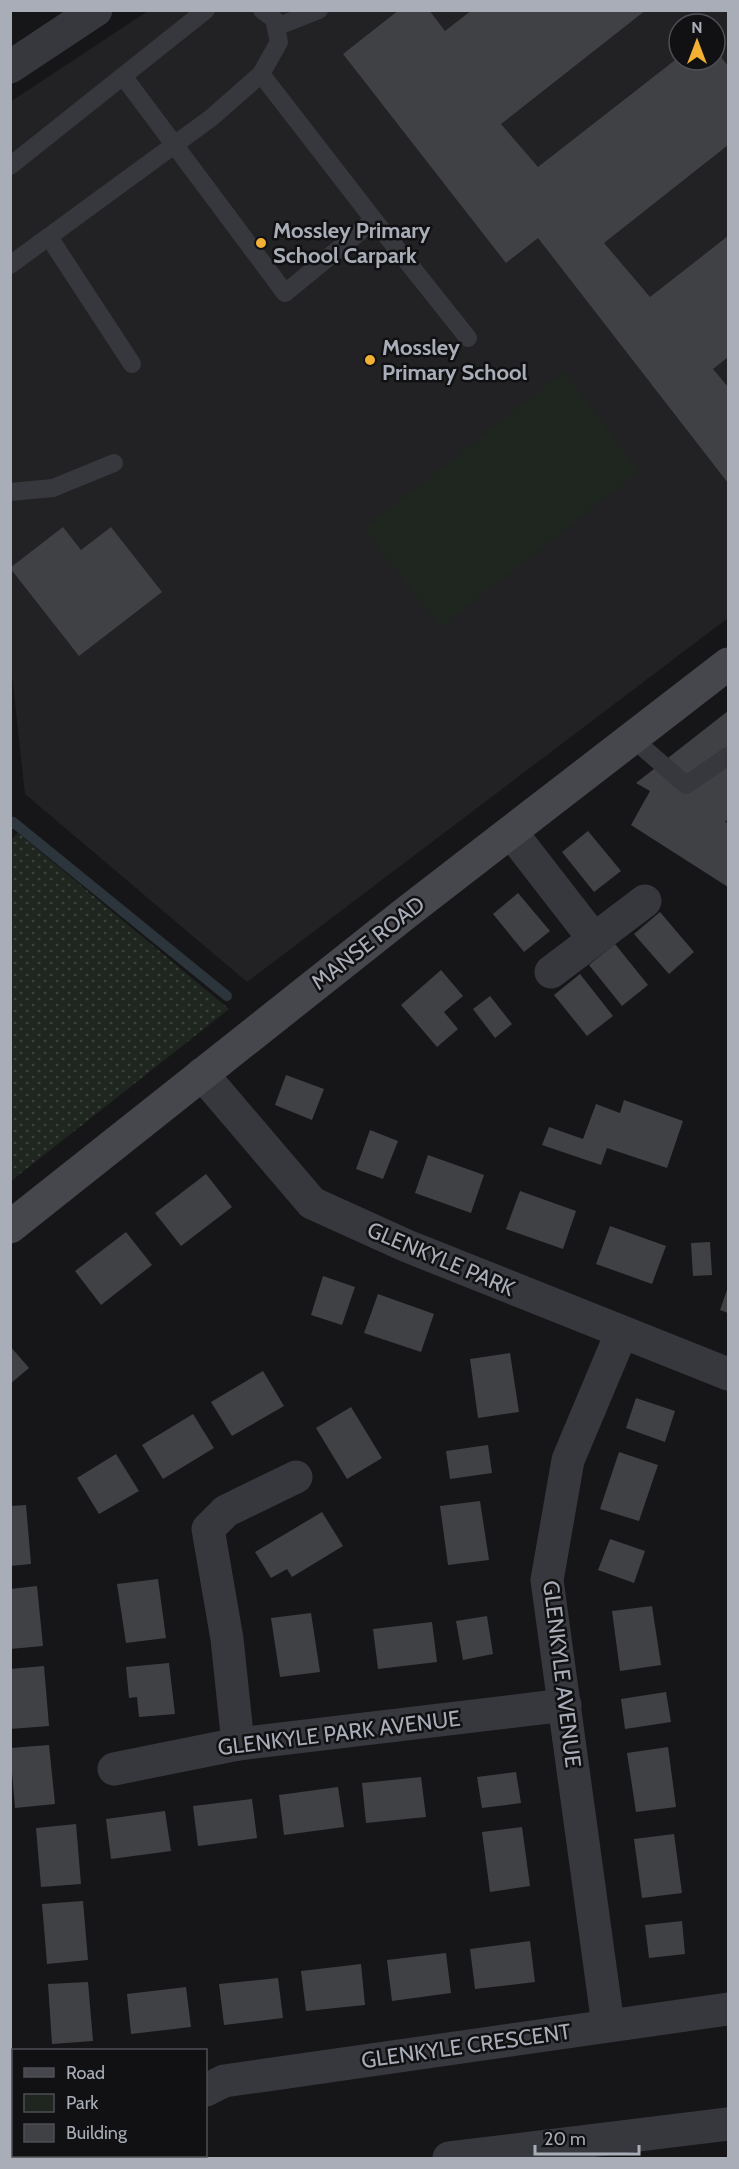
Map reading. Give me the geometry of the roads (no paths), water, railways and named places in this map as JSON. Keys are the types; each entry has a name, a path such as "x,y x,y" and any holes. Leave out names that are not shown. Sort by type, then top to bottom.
{"main road":[{"name":"MANSE ROAD","path":"10,1227 202,1074 729,663"}],"street":[{"path":"10,67 96,10"},
{"path":"511,832 594,939"},
{"path":"551,972 645,901"},
{"name":"GLENKYLE PARK","path":"202,1074 312,1203 407,1246 621,1334 729,1374"},
{"name":"GLENKYLE AVENUE","path":"608,2025 547,1580 568,1460 621,1334"},
{"path":"238,1744 227,1639 208,1529 226,1511 296,1477"},
{"name":"GLENKYLE PARK AVENUE","path":"114,1769 238,1744 565,1705"},
{"name":"GLENKYLE CRESCENT","path":"207,2090 224,2081 729,2009"},
{"path":"449,2158 501,2154 729,2124"}],"lane":[{"path":"10,166 206,10"},
{"path":"10,265 174,146 261,74 279,42 274,19 262,10"},
{"path":"276,27 319,10"},
{"path":"261,74 468,339"},
{"path":"123,76 285,292 374,220"},
{"path":"49,237 132,364"},
{"path":"10,492 54,488 114,463"},
{"path":"632,738 686,785 729,756"}],"waterway":[{"path":"10,825 13,822 227,996"}],"place":[{"name":"Mossley Primary School Carpark","path":"261,243"},
{"name":"Mossley Primary School","path":"370,360"}]}
